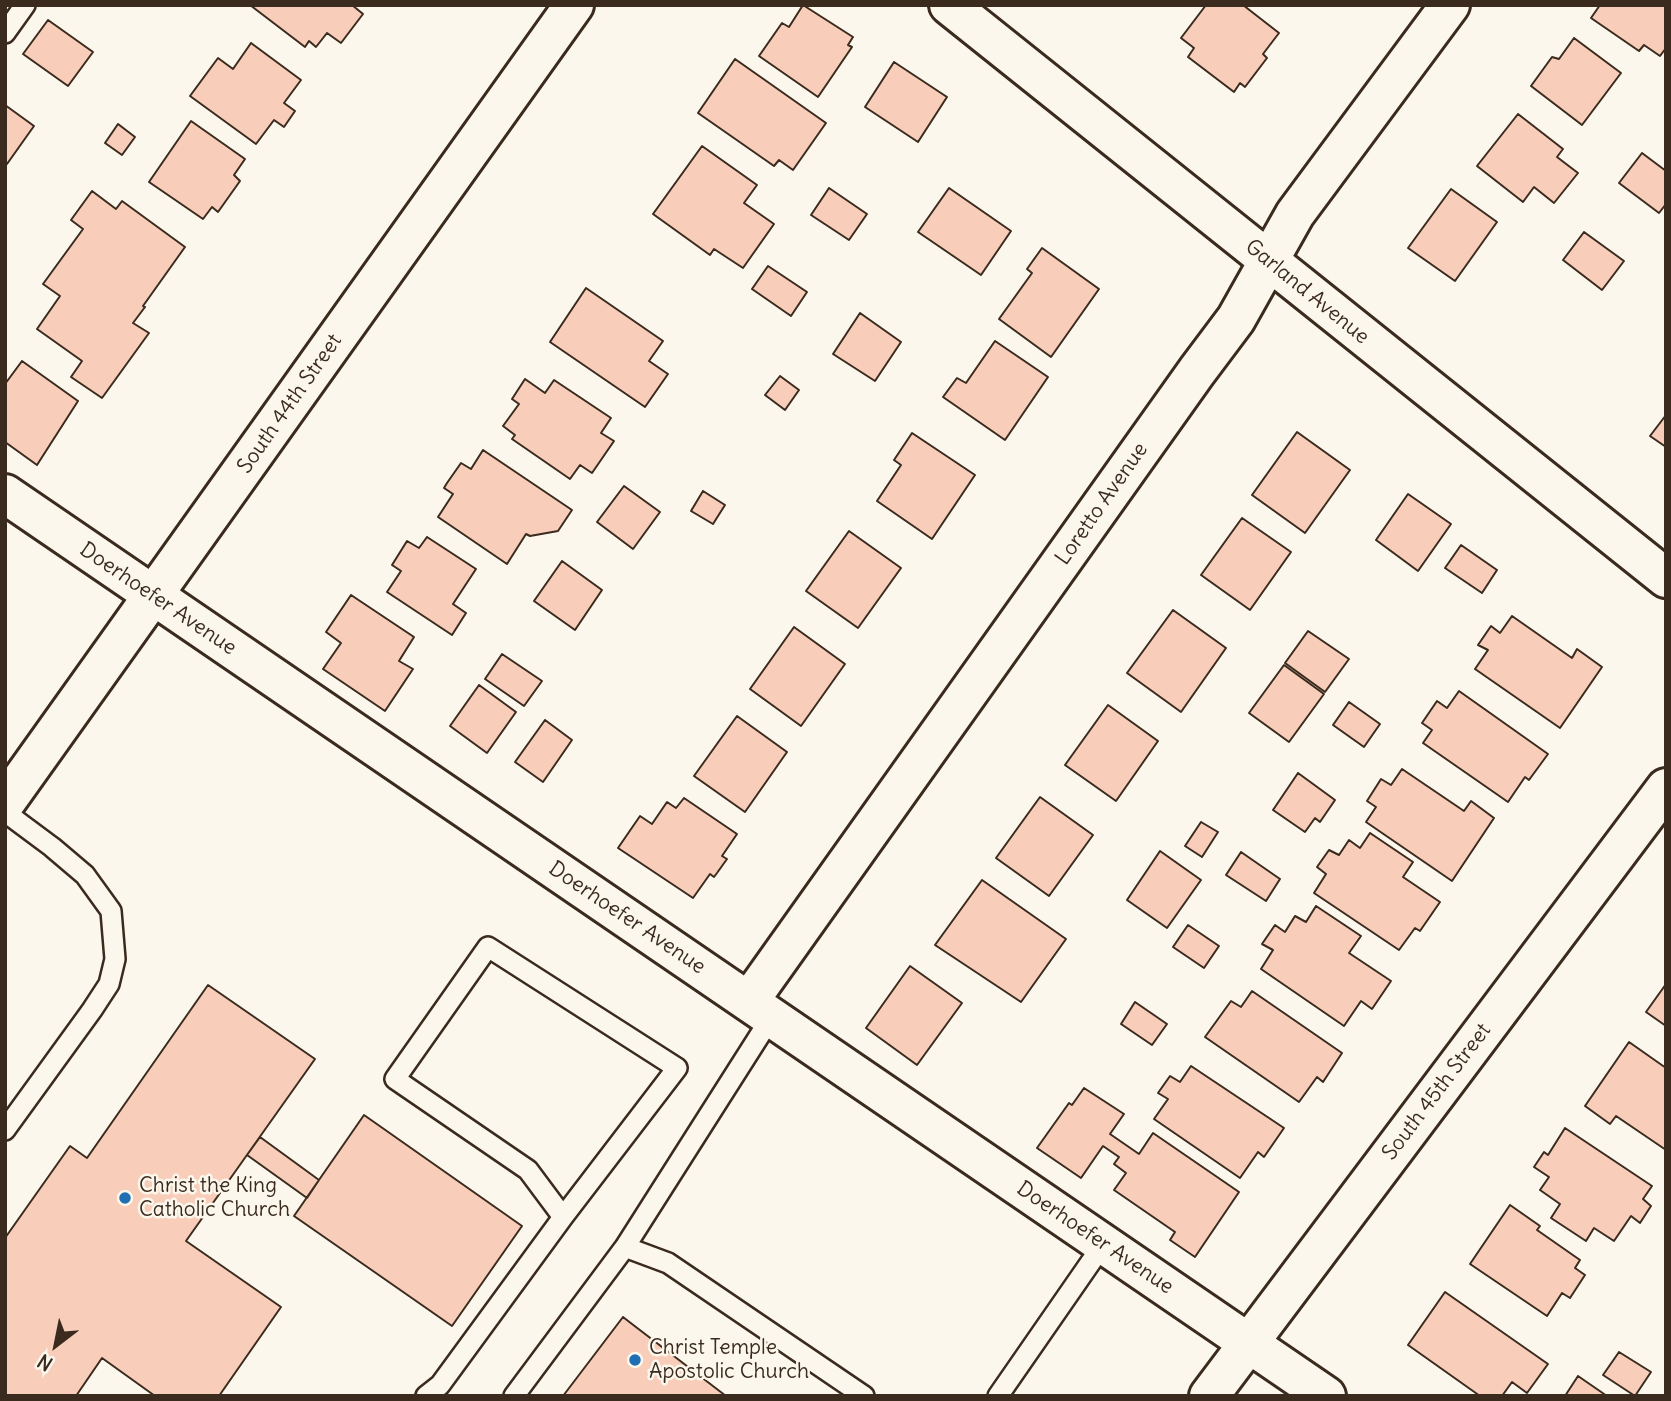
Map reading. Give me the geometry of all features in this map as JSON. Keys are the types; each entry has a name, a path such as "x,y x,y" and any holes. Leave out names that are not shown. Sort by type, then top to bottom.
{"street":[{"name":"South 44th Street","path":"5,803 574,5"},
{"name":"Garland Avenue","path":"949,5 1666,578"},
{"name":"Loretto Avenue","path":"760,1009 1196,370 1237,318 1295,214 1450,5"},
{"name":"Doerhoefer Avenue","path":"5,494 1326,1396"},
{"name":"South 45th Street","path":"1209,1396 1666,788"}],"lane":[{"path":"5,33 25,5"},
{"path":"5,812 85,874 111,911 116,959 108,984 92,1010 5,1130"},
{"path":"426,1396 440,1385 677,1068 488,947 395,1079 528,1170 563,1217"},
{"path":"514,1396 625,1247 760,1009"},
{"path":"998,1396 1104,1243"},
{"path":"625,1247 668,1263 864,1396"}],"building":[{"path":"250,5 352,5 363,14 341,43 327,33 316,47 309,41 305,47"},
{"path":"803,5 853,37 848,45 852,47 818,97 759,56 782,23 789,27"},
{"path":"1206,5 1243,5 1279,33 1263,54 1267,58 1245,87 1240,83 1234,92 1188,57 1194,48 1181,38"},
{"path":"1600,5 1666,5 1666,48 1660,56 1644,45 1639,51 1591,18"},
{"path":"48,20 93,52 68,86 23,54"},
{"path":"1574,38 1621,73 1582,125 1531,86 1552,57 1559,59"},
{"path":"251,43 301,80 284,103 295,111 284,127 274,120 256,144 190,96 218,58 233,69"},
{"path":"735,59 826,123 793,170 779,160 774,166 698,113"},
{"path":"894,62 947,97 918,142 865,107"},
{"path":"5,105 34,126 7,164 5,163"},
{"path":"1518,114 1563,149 1557,157 1578,173 1554,203 1534,187 1523,202 1477,166"},
{"path":"191,121 245,159 234,175 240,181 218,212 212,207 203,219 149,182"},
{"path":"118,124 135,137 122,155 105,143"},
{"path":"702,146 757,185 744,203 774,224 743,268 714,249 710,255 653,214"},
{"path":"1642,153 1666,171 1666,204 1659,213 1619,183"},
{"path":"829,188 867,214 849,240 811,215"},
{"path":"949,188 1011,231 981,275 918,232"},
{"path":"1451,189 1497,222 1455,281 1408,248"},
{"path":"92,191 116,209 122,201 185,247 133,323 149,333 102,398 71,377 82,361 37,329 60,296 43,284 83,229 71,220"},
{"path":"1584,232 1624,261 1602,290 1563,260"},
{"path":"1042,248 1099,289 1051,357 999,319 1032,273 1027,269"},
{"path":"768,266 807,292 791,316 752,289"},
{"path":"586,288 663,341 649,361 668,374 645,407 550,342"},
{"path":"860,313 901,342 875,381 833,354"},
{"path":"995,341 1048,377 1005,440 943,397 957,378 966,383"},
{"path":"22,361 78,401 37,465 5,442 5,384"},
{"path":"780,376 799,390 785,410 765,395"},
{"path":"525,379 545,393 554,380 611,418 601,433 614,441 592,473 580,465 570,479 512,439 515,435 503,426 519,404 512,399"},
{"path":"1666,415 1666,447 1650,436"},
{"path":"1297,432 1350,470 1305,533 1252,495"},
{"path":"912,433 975,475 932,539 877,501 901,465 894,460"},
{"path":"483,450 572,510 558,531 530,536 526,534 507,564 438,517 453,494 444,488 447,483 461,463 471,469"},
{"path":"624,486 660,512 633,549 597,522"},
{"path":"703,491 725,505 713,524 691,511"},
{"path":"1408,494 1451,524 1418,571 1376,540"},
{"path":"1242,518 1291,552 1250,610 1201,575"},
{"path":"849,531 901,568 858,628 806,591"},
{"path":"427,537 476,569 453,604 466,613 452,635 387,592 401,571 392,565 407,541 419,548"},
{"path":"1461,545 1497,570 1482,593 1445,568"},
{"path":"562,561 602,590 575,630 534,601"},
{"path":"351,595 414,637 399,661 413,669 385,711 323,669 341,643 326,632"},
{"path":"1173,610 1226,648 1181,712 1127,673"},
{"path":"1512,616 1572,658 1577,649 1602,667 1560,728 1475,669 1488,650 1478,645 1491,626 1500,633"},
{"path":"794,627 845,664 801,726 750,689"},
{"path":"1308,631 1349,659 1325,692 1285,663"},
{"path":"502,654 542,681 524,706 485,679"},
{"path":"1284,665 1324,694 1289,742 1249,713"},
{"path":"479,685 516,712 487,753 450,726"},
{"path":"1459,691 1548,754 1529,780 1525,777 1508,802 1423,743 1432,730 1422,723 1437,701 1447,708"},
{"path":"1349,702 1380,724 1364,747 1333,725"},
{"path":"1108,705 1158,741 1116,801 1065,765"},
{"path":"737,716 787,752 745,812 694,776"},
{"path":"545,720 572,740 543,782 515,762"},
{"path":"1402,769 1464,811 1471,801 1494,818 1452,881 1366,822 1376,807 1367,801 1381,779 1391,785"},
{"path":"1298,773 1335,800 1320,822 1315,818 1305,832 1273,810"},
{"path":"1040,797 1093,835 1049,896 996,858"},
{"path":"684,798 737,834 722,856 727,859 714,877 710,874 693,898 618,848 640,816 652,824 667,802 676,808"},
{"path":"1201,822 1218,832 1202,857 1185,846"},
{"path":"1370,833 1413,862 1403,877 1440,902 1420,931 1415,928 1399,950 1314,893 1326,874 1317,867 1329,850 1339,855 1349,840 1360,848"},
{"path":"1160,851 1201,880 1167,928 1127,900"},
{"path":"1241,852 1280,879 1266,901 1226,875"},
{"path":"982,880 1066,939 1021,1002 935,945"},
{"path":"1316,906 1361,936 1349,953 1391,981 1372,1009 1361,1001 1344,1026 1261,969 1273,950 1262,944 1275,925 1285,932 1295,916 1306,922"},
{"path":"1188,925 1219,946 1204,968 1173,947"},
{"path":"910,966 962,1003 917,1065 866,1028"},
{"path":"1666,984 1666,1026 1646,1012"},
{"name":"Christ the King Catholic Church","path":"208,985 315,1059 186,1241 281,1307 219,1396 155,1396 102,1358 76,1396 5,1396 5,1238 70,1146 87,1158"},
{"path":"1252,991 1342,1053 1323,1082 1317,1077 1299,1102 1205,1037 1231,1001 1241,1007"},
{"path":"1135,1002 1167,1024 1152,1045 1121,1024"},
{"path":"1629,1042 1666,1068 1666,1150 1616,1116 1610,1124 1585,1106"},
{"path":"1191,1066 1284,1128 1264,1157 1258,1152 1240,1178 1154,1119 1168,1099 1158,1093 1170,1076 1180,1082"},
{"path":"1084,1088 1124,1114 1110,1134 1139,1154 1153,1133 1239,1192 1195,1257 1170,1240 1175,1232 1114,1190 1126,1173 1114,1164 1119,1157 1103,1146 1081,1178 1037,1148 1069,1103 1072,1105"},
{"path":"364,1115 522,1226 452,1326 294,1216"},
{"path":"1565,1128 1652,1186 1643,1199 1651,1206 1640,1223 1631,1216 1614,1241 1594,1228 1586,1241 1551,1218 1560,1204 1540,1190 1549,1177 1534,1167 1544,1152 1548,1155"},
{"path":"260,1137 319,1180 307,1198 247,1155"},
{"path":"1510,1205 1540,1226 1537,1230 1580,1260 1575,1268 1585,1275 1570,1298 1562,1293 1547,1316 1470,1264"},
{"path":"1445,1292 1548,1364 1527,1393 1512,1382 1502,1396 1480,1396 1408,1345"},
{"name":"Christ Temple Apostolic Church","path":"623,1317 632,1324 726,1396 563,1396"},
{"path":"1619,1352 1651,1372 1635,1396 1603,1375"},
{"path":"1578,1376 1607,1396 1565,1396"}],"place":[{"name":"Christ the King Catholic Church","path":"125,1198"},
{"name":"Christ Temple Apostolic Church","path":"635,1360"}]}
